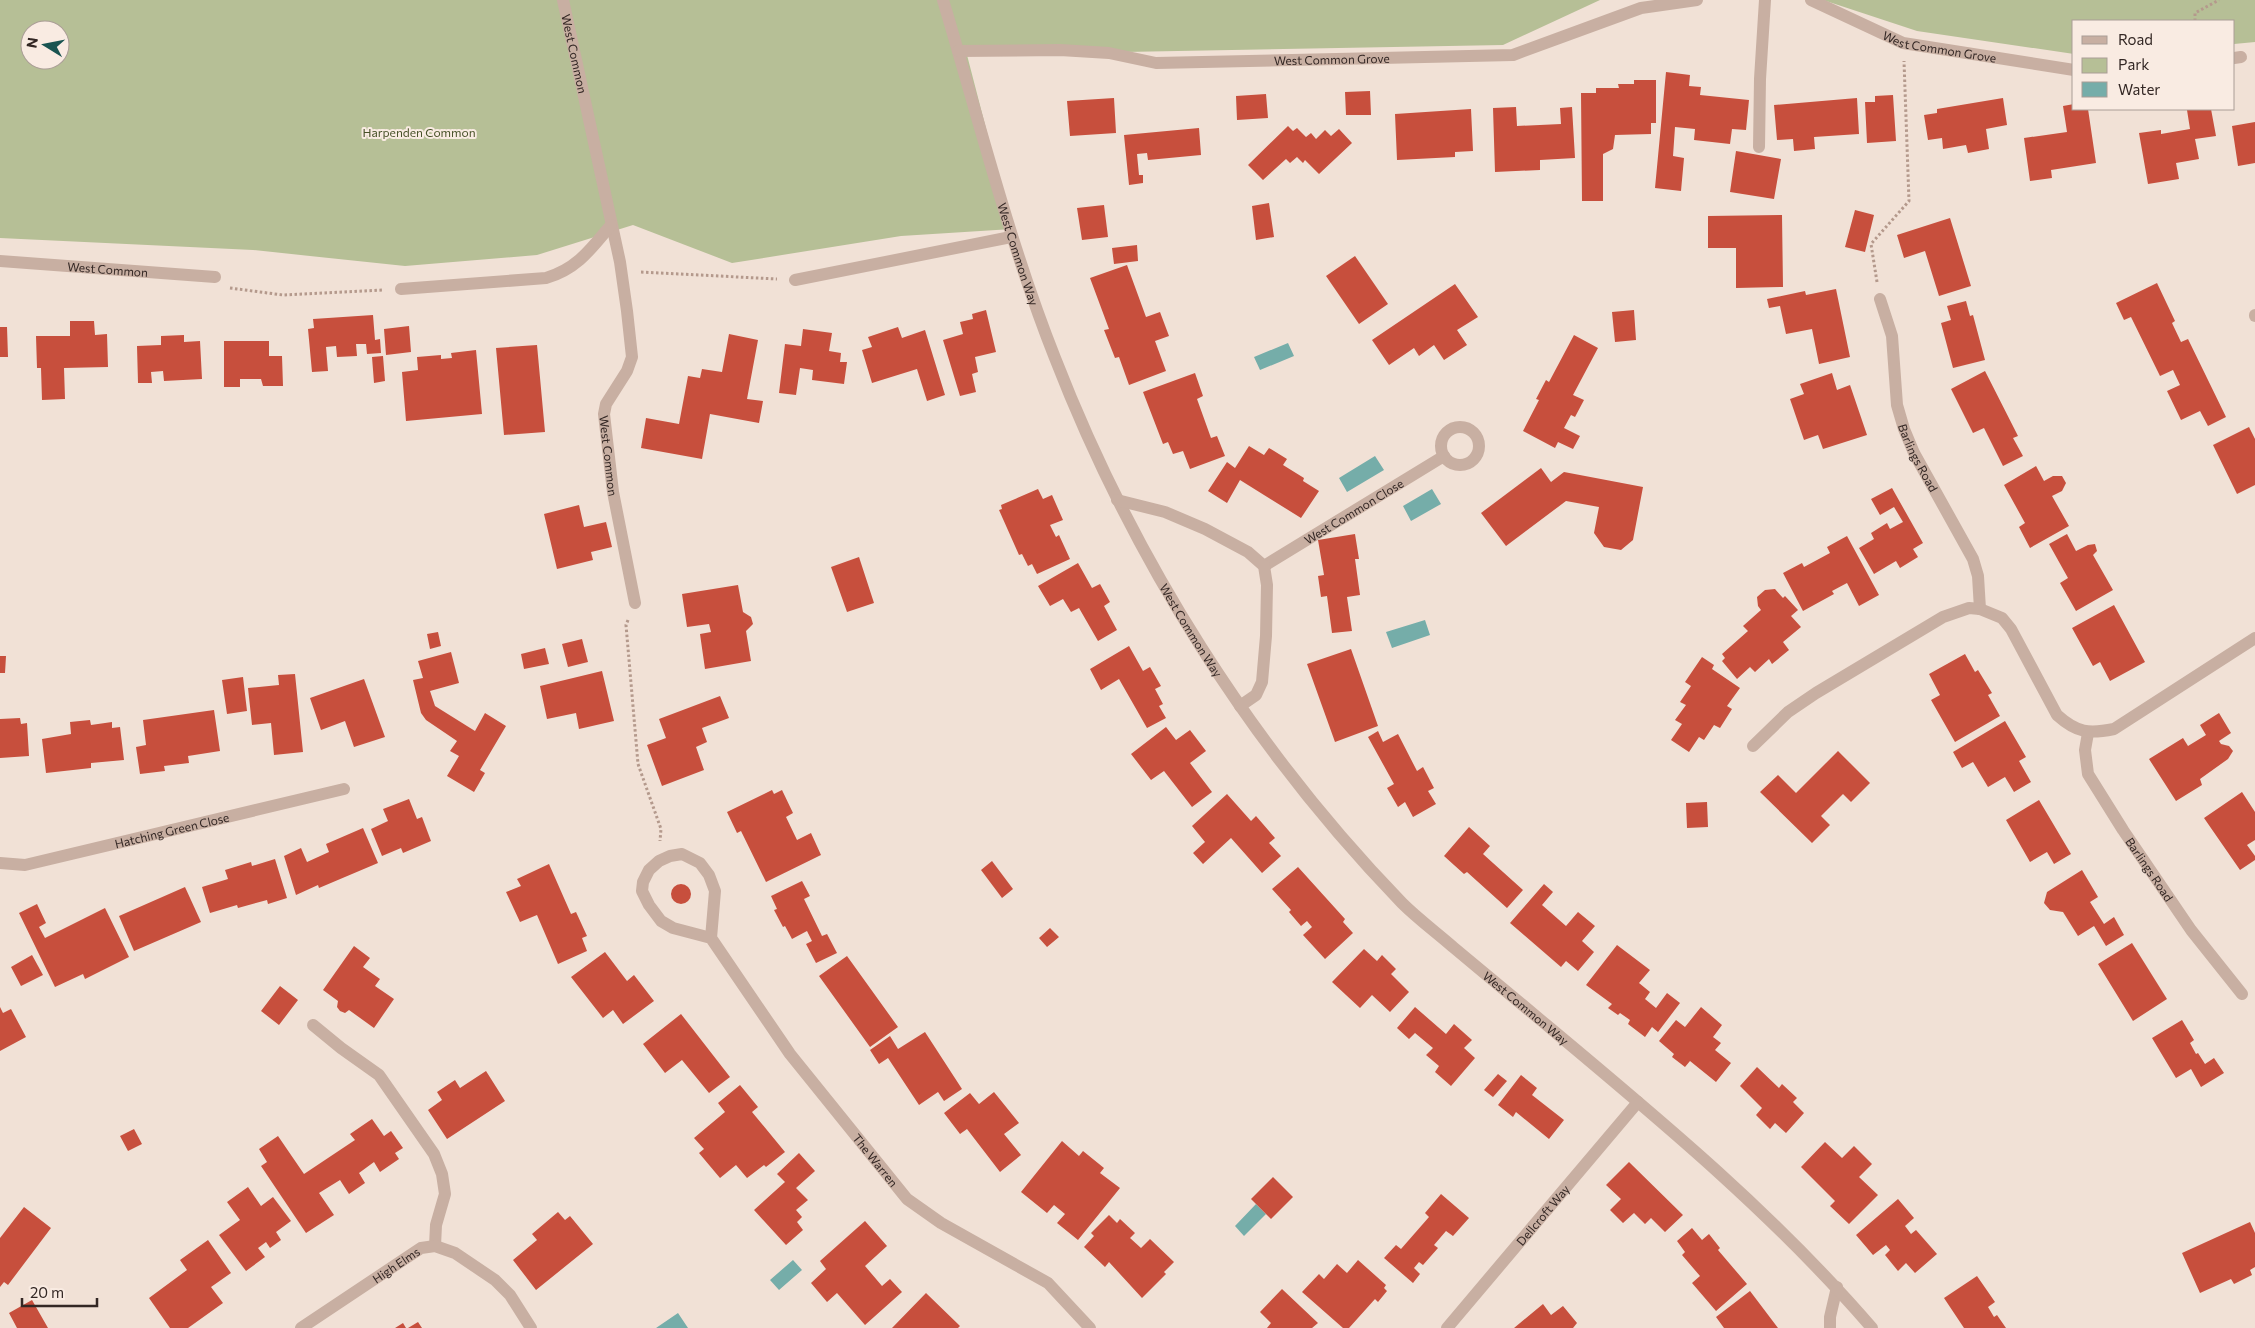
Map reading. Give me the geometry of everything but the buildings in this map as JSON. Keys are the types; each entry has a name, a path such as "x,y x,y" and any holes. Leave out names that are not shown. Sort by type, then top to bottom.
{"street":[{"name":"West Common","path":"563,0 620,262 632,357 627,371 606,404 604,414 613,492 635,603"},
{"name":"West Common Way","path":"943,0 1012,237 1054,355 1083,427 1117,500 1178,609 1240,706 1318,811 1405,906 1638,1102 1753,1204 1837,1287 1872,1328"},
{"name":"West Common Grove","path":"958,51 1060,50 1109,53 1156,63 1513,55 1641,8 1697,0"},
{"path":"1759,147 1760,79 1765,0"},
{"name":"West Common Grove","path":"1811,0 1903,43 2072,70"},
{"path":"401,289 546,278 563,273 584,258 611,225"},
{"path":"795,280 1012,237"},
{"name":"West Common","path":"0,261 215,277"},
{"name":"Barlings Road","path":"1880,299 1892,336 1897,405 1904,429 1914,454 1972,559 1978,576 1980,609"},
{"name":"West Common Close","path":"1264,566 1444,456"},
{"path":"1117,500 1165,512 1205,529 1248,552 1264,566 1267,585 1266,636 1262,682 1256,694 1240,706"},
{"path":"1753,746 1788,712 1816,693 1943,617 1969,608 1980,609 2002,618 2011,629 2057,715 2067,724 2088,733 2114,728 2255,638"},
{"name":"Barlings Road","path":"2088,733 2086,750 2088,774 2123,830 2191,930 2242,994"},
{"name":"Hatching Green Close","path":"0,862 25,865 344,789"},
{"path":"682,854 700,863 709,875 715,891 711,938 673,928 661,921 649,906 642,891 643,882 649,870 659,861 670,856 682,854"},
{"name":"The Warren","path":"711,938 790,1054 907,1199 941,1224 1048,1283 1090,1328"},
{"path":"314,1025 379,1075 434,1154 442,1174 444,1194 436,1225 435,1246"},
{"name":"Dellcroft Way","path":"1447,1328 1638,1102"},
{"name":"High Elms","path":"301,1328 421,1248 435,1246 454,1253 495,1280 510,1294 531,1328"},
{"path":"1830,1328 1830,1317 1837,1287"}],"path":[{"path":"2195,20 2195,13 2219,0"},
{"path":"1880,299 1871,244 1909,201 1903,43"},
{"path":"620,262 639,272 795,280"},
{"path":"215,277 227,287 284,295 401,289"},
{"path":"635,603 626,625 638,764 661,828 659,861"}],"green space":[{"name":"Harpenden Common","path":"0,0 1600,0 1503,45 967,55 1012,229 901,236 732,263 633,225 537,255 405,266 253,250 0,238"},
{"path":"1823,0 2255,0 2255,42 2235,44 2235,20 2072,20 2072,54 1917,31"}],"water":[{"path":"1288,343 1294,356 1260,370 1254,357"},
{"path":"1375,456 1384,470 1347,492 1339,478"},
{"path":"1432,489 1441,504 1411,521 1403,506"},
{"path":"1425,620 1430,635 1392,648 1386,632"},
{"path":"1256,1204 1266,1214 1244,1236 1235,1226"},
{"path":"793,1260 802,1270 779,1290 770,1280"},
{"path":"678,1313 688,1328 656,1328"}]}
